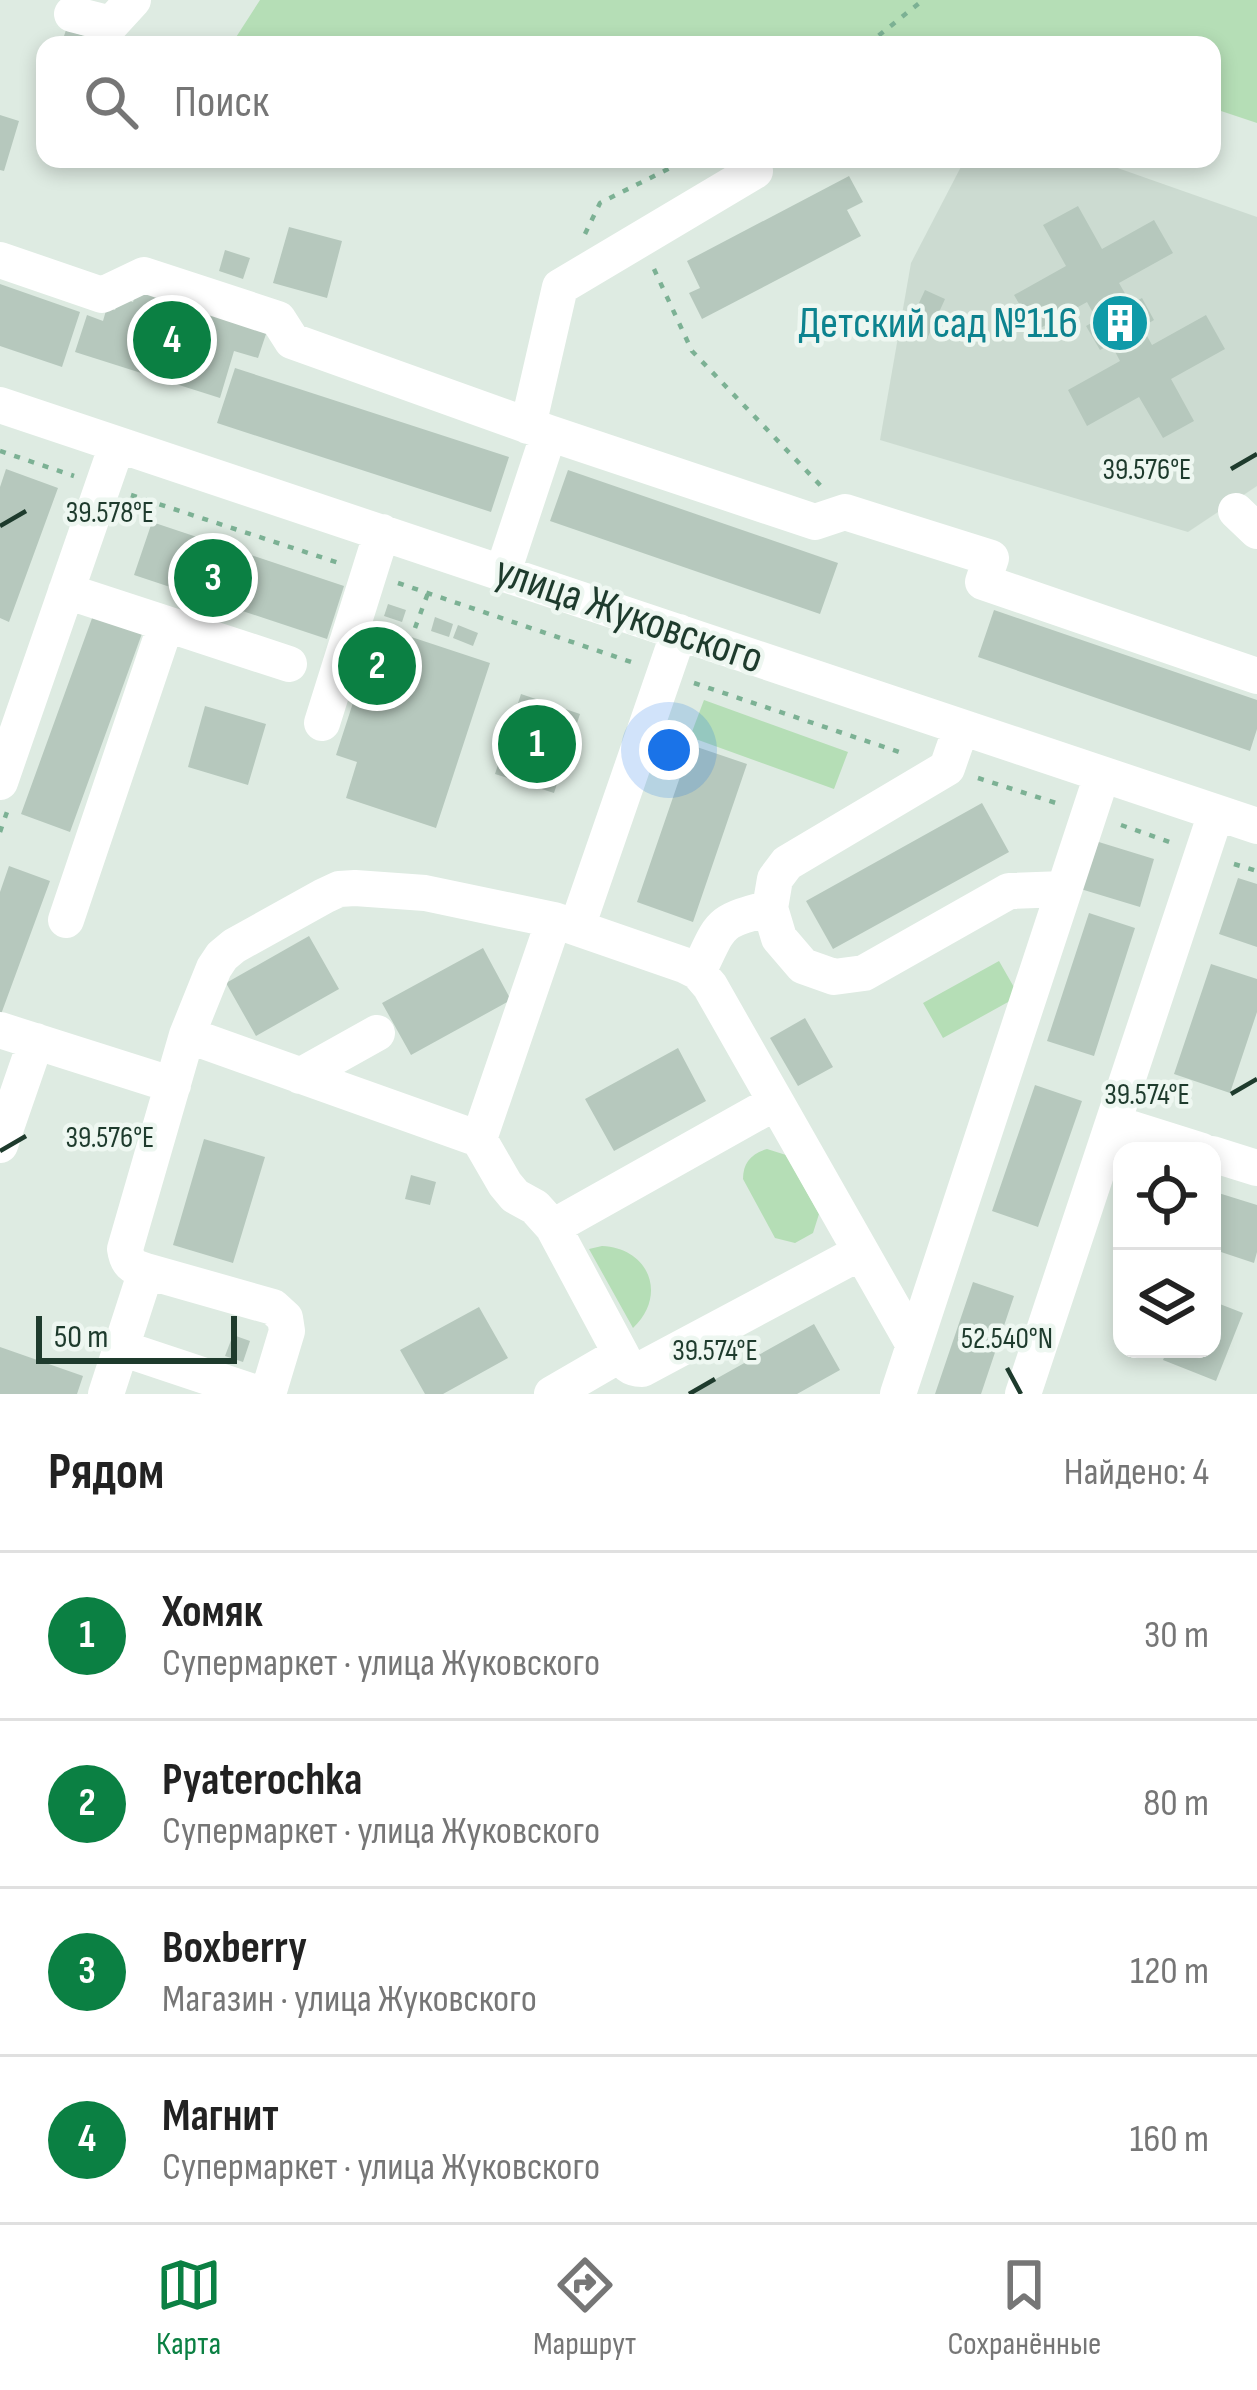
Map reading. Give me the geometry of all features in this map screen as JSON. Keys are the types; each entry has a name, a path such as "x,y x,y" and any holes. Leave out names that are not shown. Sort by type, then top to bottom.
{"street":[{"path":"72,14 111,24 133,0"},
{"path":"503,572 539,429 560,287 754,171"},
{"path":"0,260 102,295 144,274 278,320 292,341 815,522 845,512 991,558 983,582 1257,676"},
{"name":"улица Жуковского","path":"0,405 1257,826"},
{"path":"0,782 117,445"},
{"path":"322,723 382,532"},
{"path":"66,591 289,664"},
{"path":"66,920 166,623"},
{"path":"479,1139 680,632"},
{"path":"961,728 947,768 787,863 775,879 770,908 779,938 803,966 834,977 864,973 1009,891 1064,889"},
{"path":"898,1394 1102,775"},
{"path":"1023,1394 1216,813"},
{"path":"268,1394 287,1331 285,1318 273,1307 134,1268 125,1249 188,1036 222,956 340,889 425,893 565,924 698,972 914,1346"},
{"path":"698,972 726,921 770,908"},
{"path":"0,1030 173,1084"},
{"path":"301,1076 377,1033"},
{"path":"188,1036 479,1139 515,1196 535,1207 553,1227 627,1365 634,1369 642,1369 861,1252"},
{"path":"0,1145 36,1041"},
{"path":"553,1227 776,1102"},
{"path":"1113,1123 1173,1142"},
{"path":"1221,1157 1257,1168"},
{"path":"106,1394 146,1271"},
{"path":"121,1348 259,1394"},
{"path":"552,1394 621,1354"}],"path":[{"path":"878,36 923,0"},
{"path":"560,287 600,203 670,168"},
{"path":"640,240 692,351 845,512"},
{"path":"0,451 1257,871"},
{"path":"415,628 428,593"}],"shaded area":[{"path":"960,168 1118,168 1257,217 1257,486 1188,532 880,440 911,263"}],"green space":[{"path":"260,0 1257,0 1257,123 1221,111 1221,36 237,36"},
{"path":"704,700 848,752 834,789 690,737"},
{"path":"999,961 1019,996 943,1038 923,1003"},
{"path":"767,1149 786,1155 819,1214 813,1233 795,1243 775,1238 743,1179 749,1160"},
{"path":"602,1246 632,1255 648,1275 650,1302 633,1328 589,1249"}],"building":[{"path":"0,115 19,121 4,171 0,170"},
{"path":"849,176 863,202 847,210 861,236 702,319 689,293 700,288 687,261"},
{"name":"Детский сад №116","path":"1078,206 1102,249 1154,220 1173,253 1119,283 1131,304 1142,298 1154,320 1142,327 1152,345 1206,315 1225,349 1171,379 1194,421 1163,438 1139,397 1087,426 1068,390 1120,361 1111,344 1100,350 1086,326 1097,320 1087,302 1035,331 1014,295 1066,266 1043,225"},
{"path":"289,227 342,241 327,298 273,283"},
{"path":"225,250 250,258 243,279 219,271"},
{"path":"0,284 80,312 62,367 0,346"},
{"path":"138,286 268,328 258,358 234,351 220,398 75,352 87,315 103,321 107,307 115,310 119,297 133,302"},
{"path":"925,290 945,299 927,339 907,329"},
{"path":"235,368 509,457 491,512 217,423"},
{"path":"6,469 58,488 9,622 0,618 0,487"},
{"path":"568,470 838,563 820,614 550,521"},
{"path":"152,522 344,586 327,639 134,575"},
{"path":"388,604 406,610 402,622 384,616"},
{"path":"95,610 144,628 70,832 21,814"},
{"path":"994,610 1257,700 1257,729 1250,751 978,657"},
{"path":"435,617 453,624 449,637 431,631"},
{"path":"458,625 478,633 473,646 453,638"},
{"path":"378,626 490,663 436,828 346,798 357,762 336,755"},
{"path":"521,694 580,714 554,793 495,774"},
{"path":"205,706 266,724 248,785 188,767"},
{"path":"691,745 747,764 693,922 637,902"},
{"path":"982,803 1009,852 833,949 806,901"},
{"path":"1089,839 1154,859 1140,907 1074,887"},
{"path":"9,866 50,881 0,1017 0,892"},
{"path":"1238,878 1257,884 1257,947 1219,934"},
{"path":"1089,913 1135,928 1094,1056 1047,1041"},
{"path":"309,936 339,989 256,1036 226,983"},
{"path":"483,948 511,1000 411,1055 382,1003"},
{"path":"1211,964 1257,979 1257,1012 1230,1093 1174,1074"},
{"path":"805,1018 833,1067 798,1086 770,1038"},
{"path":"678,1048 706,1101 614,1151 585,1099"},
{"path":"1035,1085 1082,1101 1038,1227 992,1211"},
{"path":"204,1139 265,1157 233,1263 173,1245"},
{"path":"411,1175 436,1182 430,1205 405,1199"},
{"path":"1221,1194 1257,1205 1254,1263 1221,1252"},
{"path":"973,1282 1014,1296 981,1394 935,1394"},
{"path":"1221,1304 1243,1313 1216,1381 1163,1360 1221,1358"},
{"path":"479,1307 508,1358 443,1394 425,1394 400,1350"},
{"path":"814,1324 840,1370 797,1394 689,1394"},
{"path":"233,1335 250,1341 243,1362 225,1356"},
{"path":"0,1347 83,1376 77,1394 0,1394"}],"place":[{"name":"Детский сад №116","path":"1120,323"},
{"name":"Магнит","path":"172,340"},
{"name":"Boxberry","path":"213,578"},
{"name":"Pyaterochka","path":"377,666"},
{"name":"Хомяк","path":"537,744"}]}
